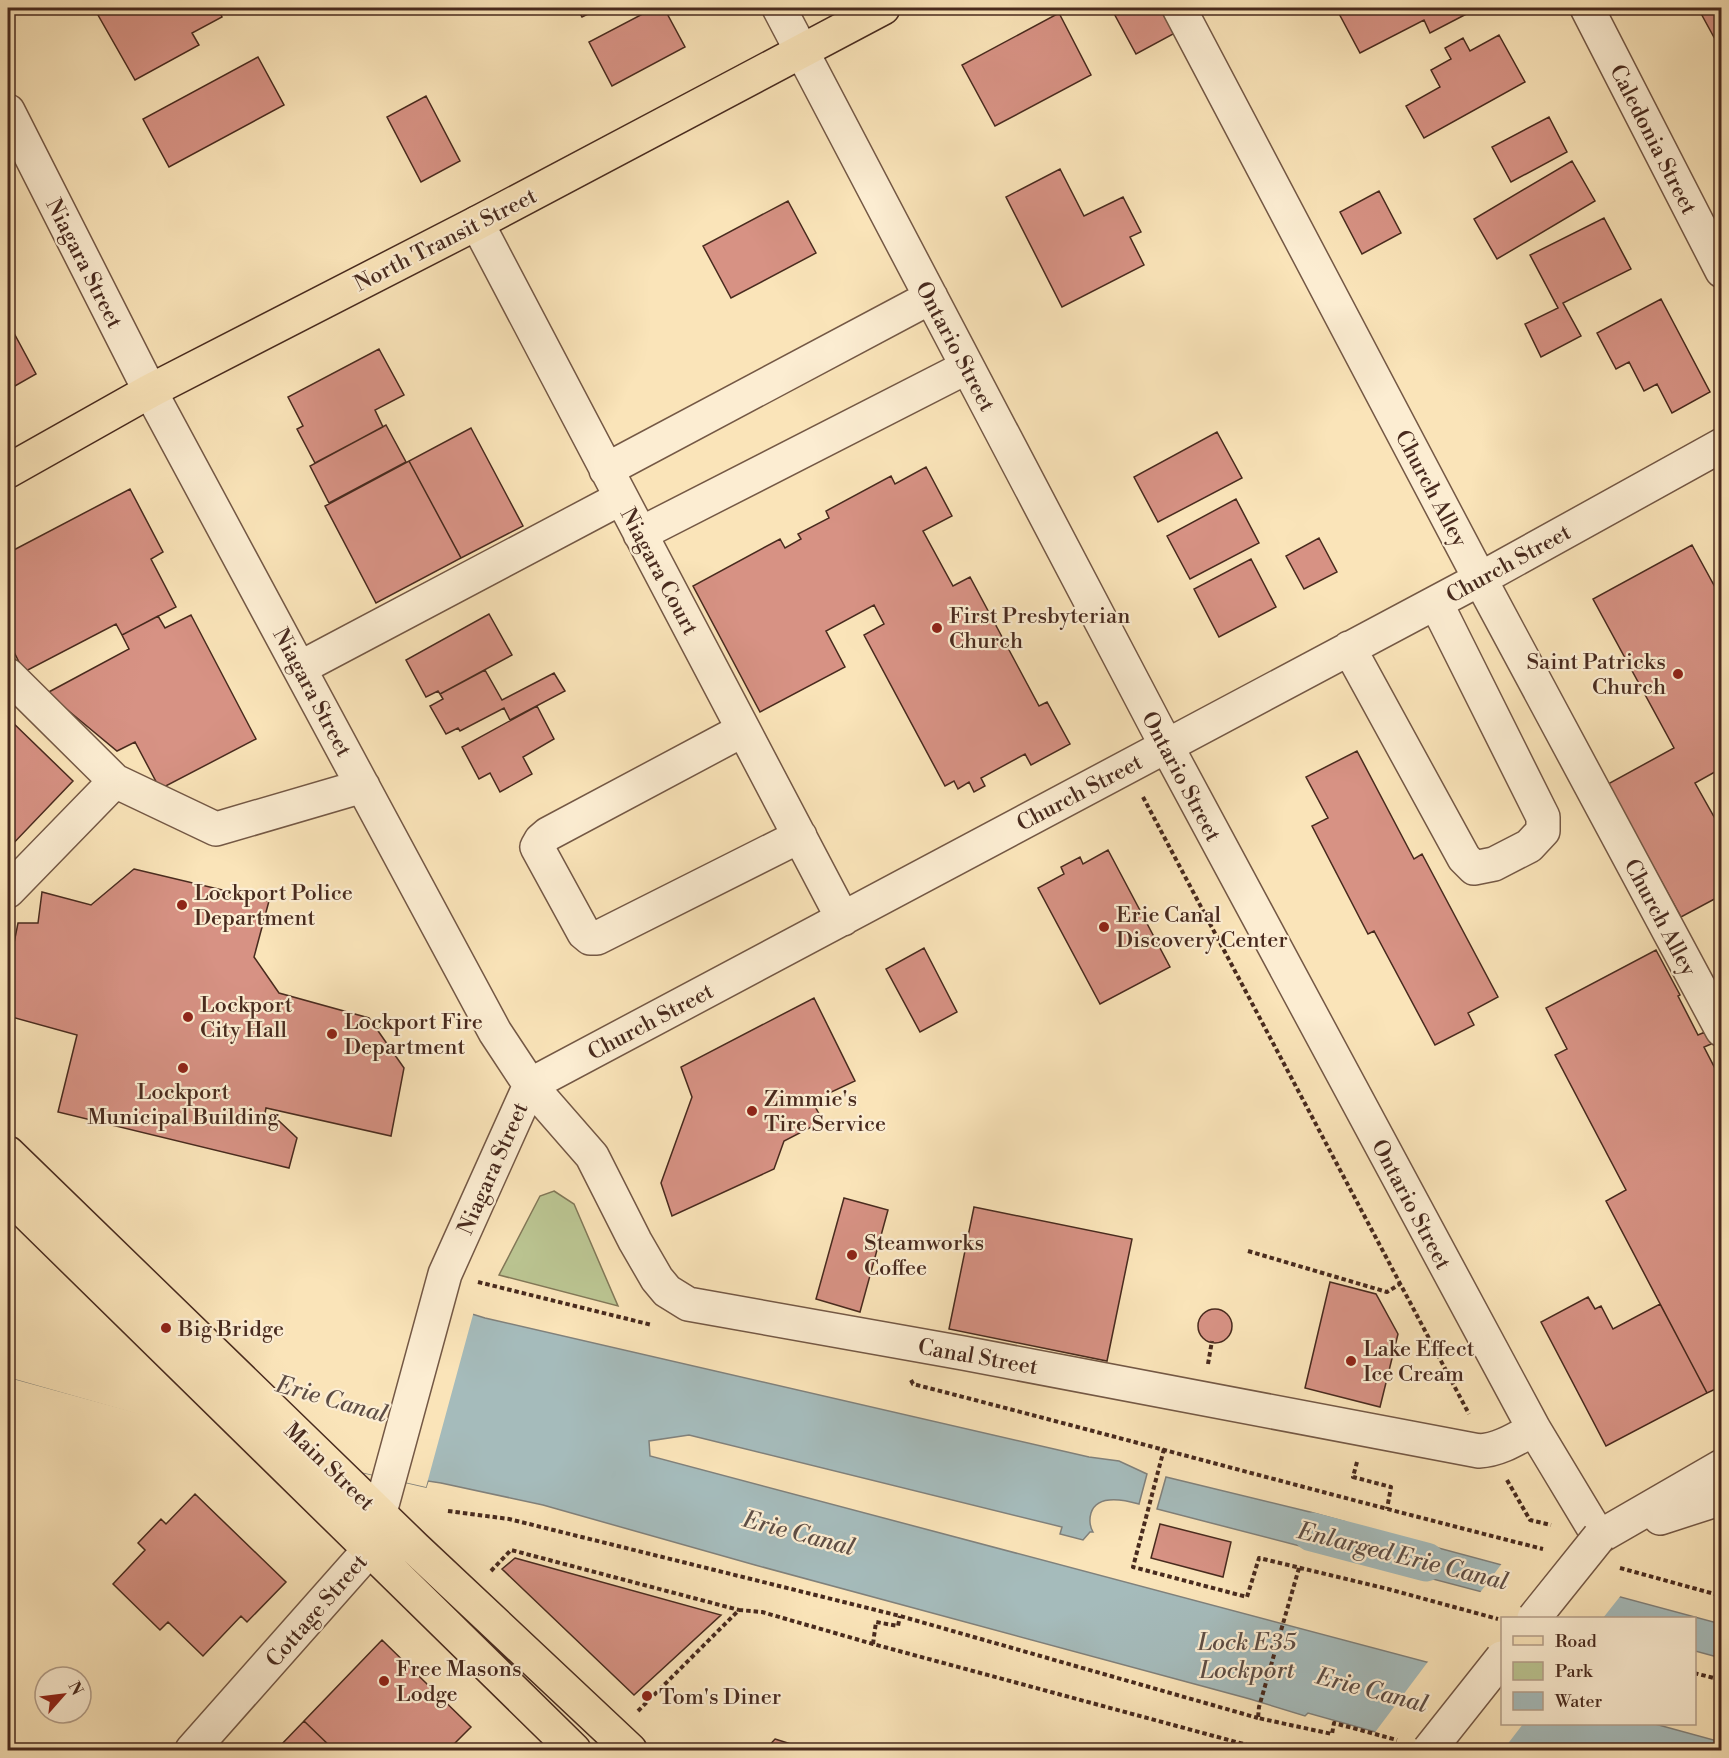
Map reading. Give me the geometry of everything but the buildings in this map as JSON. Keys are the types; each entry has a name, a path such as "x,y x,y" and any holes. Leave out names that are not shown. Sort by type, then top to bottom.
{"main road":[{"name":"North Transit Street","path":"8,471 150,391 477,224 883,8"},
{"name":"Main Street","path":"8,1153 379,1513 630,1750"},
{"name":"Main Street","path":"8,1195 574,1750"}],"street":[{"name":"Ontario Street","path":"779,8 1166,745 1534,1430 1599,1537"},
{"name":"Church Alley","path":"1179,8 1480,579 1722,1030"},
{"name":"Caledonia Street","path":"1587,8 1722,272"},
{"name":"Niagara Street","path":"8,111 150,391 495,1032 530,1085 444,1274"},
{"name":"Niagara Court","path":"477,224 843,919"},
{"path":"300,668 931,297"},
{"path":"640,534 967,367"},
{"name":"Church Street","path":"530,1085 1436,603 1722,445"},
{"path":"1349,648 1464,858 1474,868 1494,864 1528,846 1543,831 1543,817 1436,603"},
{"path":"8,675 115,781 216,829 363,786"},
{"path":"743,730 548,834 537,847 584,933 590,938 597,938 800,836"},
{"path":"8,891 115,781"},
{"name":"Canal Street","path":"530,1085 592,1156 647,1263 667,1291 688,1304 1489,1450"},
{"name":"Cottage Street","path":"192,1750 369,1550 444,1274"},
{"path":"1489,1450 1534,1430"},
{"path":"1535,1617 1599,1537 1722,1466"},
{"path":"1599,1537 1722,1498"},
{"path":"1429,1750 1501,1660"}],"path":[{"path":"1143,796 1400,1284 1489,1450 1530,1520 1599,1537"},
{"path":"1248,1251 1387,1292 1400,1284"},
{"path":"894,1341 913,1384 1546,1549"},
{"path":"1164,1449 1133,1567 1247,1597 1259,1558 1501,1619"},
{"path":"1353,1478 1390,1487 1387,1509"},
{"path":"448,1511 509,1519 900,1616 1258,1718 1332,1734 1334,1723 1381,1735"},
{"path":"491,1571 511,1550 739,1610 762,1612 1264,1750"},
{"path":"1613,1566 1722,1596"},
{"path":"1258,1718 1259,1707 1299,1568"},
{"path":"638,1711 739,1610"},
{"path":"873,1644 876,1622 898,1626 900,1616"},
{"path":"1696,1672 1722,1680"}],"green space":[{"path":"554,1191 574,1204 618,1306 499,1275 540,1196"}],"water":[{"path":"8,1171 485,1318 1089,1457 1119,1461 1147,1474 1139,1504 1112,1500 1099,1503 1094,1507 1090,1516 1093,1532 1090,1532 1083,1540 1060,1534 1062,1527 689,1435 649,1441 650,1456 1501,1682 1501,1725 1659,1725 1721,1742 1721,1750 1440,1750 1308,1713 1305,1716 543,1505 428,1481 426,1487 330,1465 8,1377"},
{"path":"1166,1477 1310,1512 1346,1522 1348,1526 1366,1529 1358,1561 1157,1509"},
{"path":"1379,1532 1695,1617 1577,1617 1372,1563"},
{"path":"1696,1617 1721,1624 1721,1658 1696,1651"}],"pier":[{"path":"8,1168 474,1311 426,1487 268,1451 8,1377"},
{"path":"1503,1562 1622,1594 1604,1617 1565,1617 1479,1594"},
{"path":"1430,1659 1501,1679 1501,1725 1522,1725 1503,1750 1429,1750 1373,1735"}],"waterway":[{"name":"Enlarged Erie Canal","path":"1312,1532 1426,1562"}],"place":[{"name":"First Presbyterian Church","path":"937,628"},
{"name":"Saint Patricks Church","path":"1678,674"},
{"name":"Lockport Police Department","path":"182,905"},
{"name":"Erie Canal Discovery Center","path":"1104,927"},
{"name":"Lockport City Hall","path":"188,1017"},
{"name":"Lockport Fire Department","path":"332,1034"},
{"name":"Lockport Municipal Building","path":"183,1068"},
{"name":"Zimmie's Tire Service","path":"752,1111"},
{"name":"Steamworks Coffee","path":"852,1255"},
{"name":"Big Bridge","path":"166,1328"},
{"name":"Lake Effect Ice Cream","path":"1351,1361"},
{"name":"Free Masons Lodge","path":"384,1681"},
{"name":"Tom's Diner","path":"647,1696"}],"water label":[{"name":"Erie Canal","path":"332,1399"},
{"name":"Erie Canal","path":"799,1533"},
{"name":"Lock E35 Lockport","path":"1247,1656"},
{"name":"Erie Canal","path":"1372,1690"}]}
